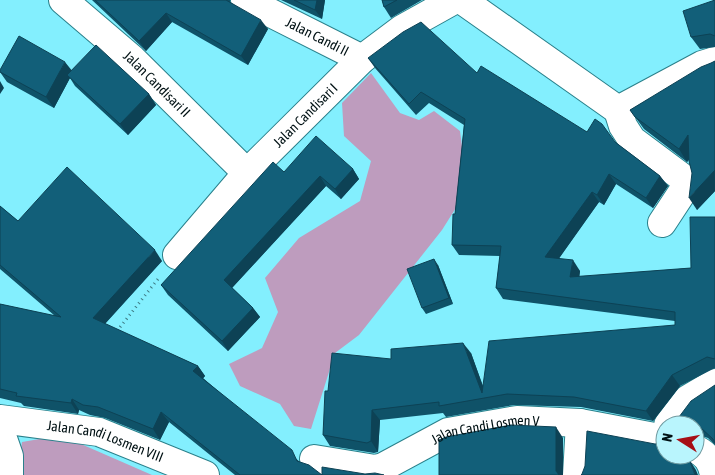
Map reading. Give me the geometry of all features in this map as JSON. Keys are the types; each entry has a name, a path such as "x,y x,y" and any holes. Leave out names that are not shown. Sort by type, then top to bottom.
{"street":[{"name":"Jalan Candisari II","path":"63,0 132,59 247,173"},
{"name":"Jalan Candi II","path":"245,0 362,59"},
{"name":"Jalan Candisari I","path":"177,255 247,173 362,59 402,29 454,0"},
{"path":"462,0 618,110 623,126 632,140 683,178 685,188 662,223"},
{"path":"618,110 702,65 715,61"},
{"path":"677,415 688,399 715,383"},
{"name":"Jalan Candi Losmen VIII","path":"0,419 100,432 204,475"},
{"name":"Jalan Candi Losmen V","path":"314,460 375,469 383,467 448,432 517,420 580,423 655,432"},
{"path":"578,475 580,423"},
{"path":"0,430 8,456 9,475"}],"path":[{"path":"114,335 177,255"}],"shaded area":[{"path":"371,73 400,113 419,120 434,111 460,131 464,161 459,203 442,230 359,335 335,353 311,429 294,426 280,404 240,386 229,364 262,348 278,312 265,278 299,238 360,201 371,161 344,136 342,103"},
{"path":"51,437 81,444 152,475 17,475 22,442"}],"building":[{"path":"95,0 226,0 261,20 241,56 166,13 139,41"},
{"path":"294,0 317,0 315,10"},
{"path":"382,0 397,0 384,7"},
{"path":"715,0 715,36 710,34 691,37 683,11"},
{"path":"421,22 477,73 481,66 587,132 595,119 602,124 615,142 660,176 646,198 609,174 597,195 592,192 545,257 573,260 570,277 691,268 690,217 715,217 715,359 707,357 672,375 646,411 574,397 507,394 439,406 439,402 372,410 371,441 367,443 323,435 325,391 328,391 332,353 391,359 391,349 463,343 482,393 489,341 675,325 675,312 496,288 501,246 452,245 453,214 455,214 465,119 421,92 409,104 368,58 403,32"},
{"path":"19,36 65,62 46,97 0,72"},
{"path":"96,45 149,94 120,124 67,75"},
{"path":"715,61 715,170 689,198 692,173 689,161 688,135 679,149 635,117 630,110 701,67"},
{"path":"316,136 353,169 335,189 320,176 224,280 253,308 222,341 161,285 273,162 284,172"},
{"path":"67,167 155,250 93,318 198,366 193,371 292,450 297,461 309,465 322,475 240,475 161,412 153,429 98,407 83,405 72,399 71,403 16,396 17,393 0,389 0,304 61,317 0,265 0,206 18,221"},
{"path":"434,259 449,298 422,308 407,269"},
{"path":"715,385 715,443 705,432 705,415 680,415 691,401"},
{"path":"511,425 556,427 556,471 559,475 439,475 439,440 446,437"},
{"path":"587,431 655,444 655,465 691,465 695,475 581,475 585,466"},
{"path":"322,467 384,475 322,475"}]}
